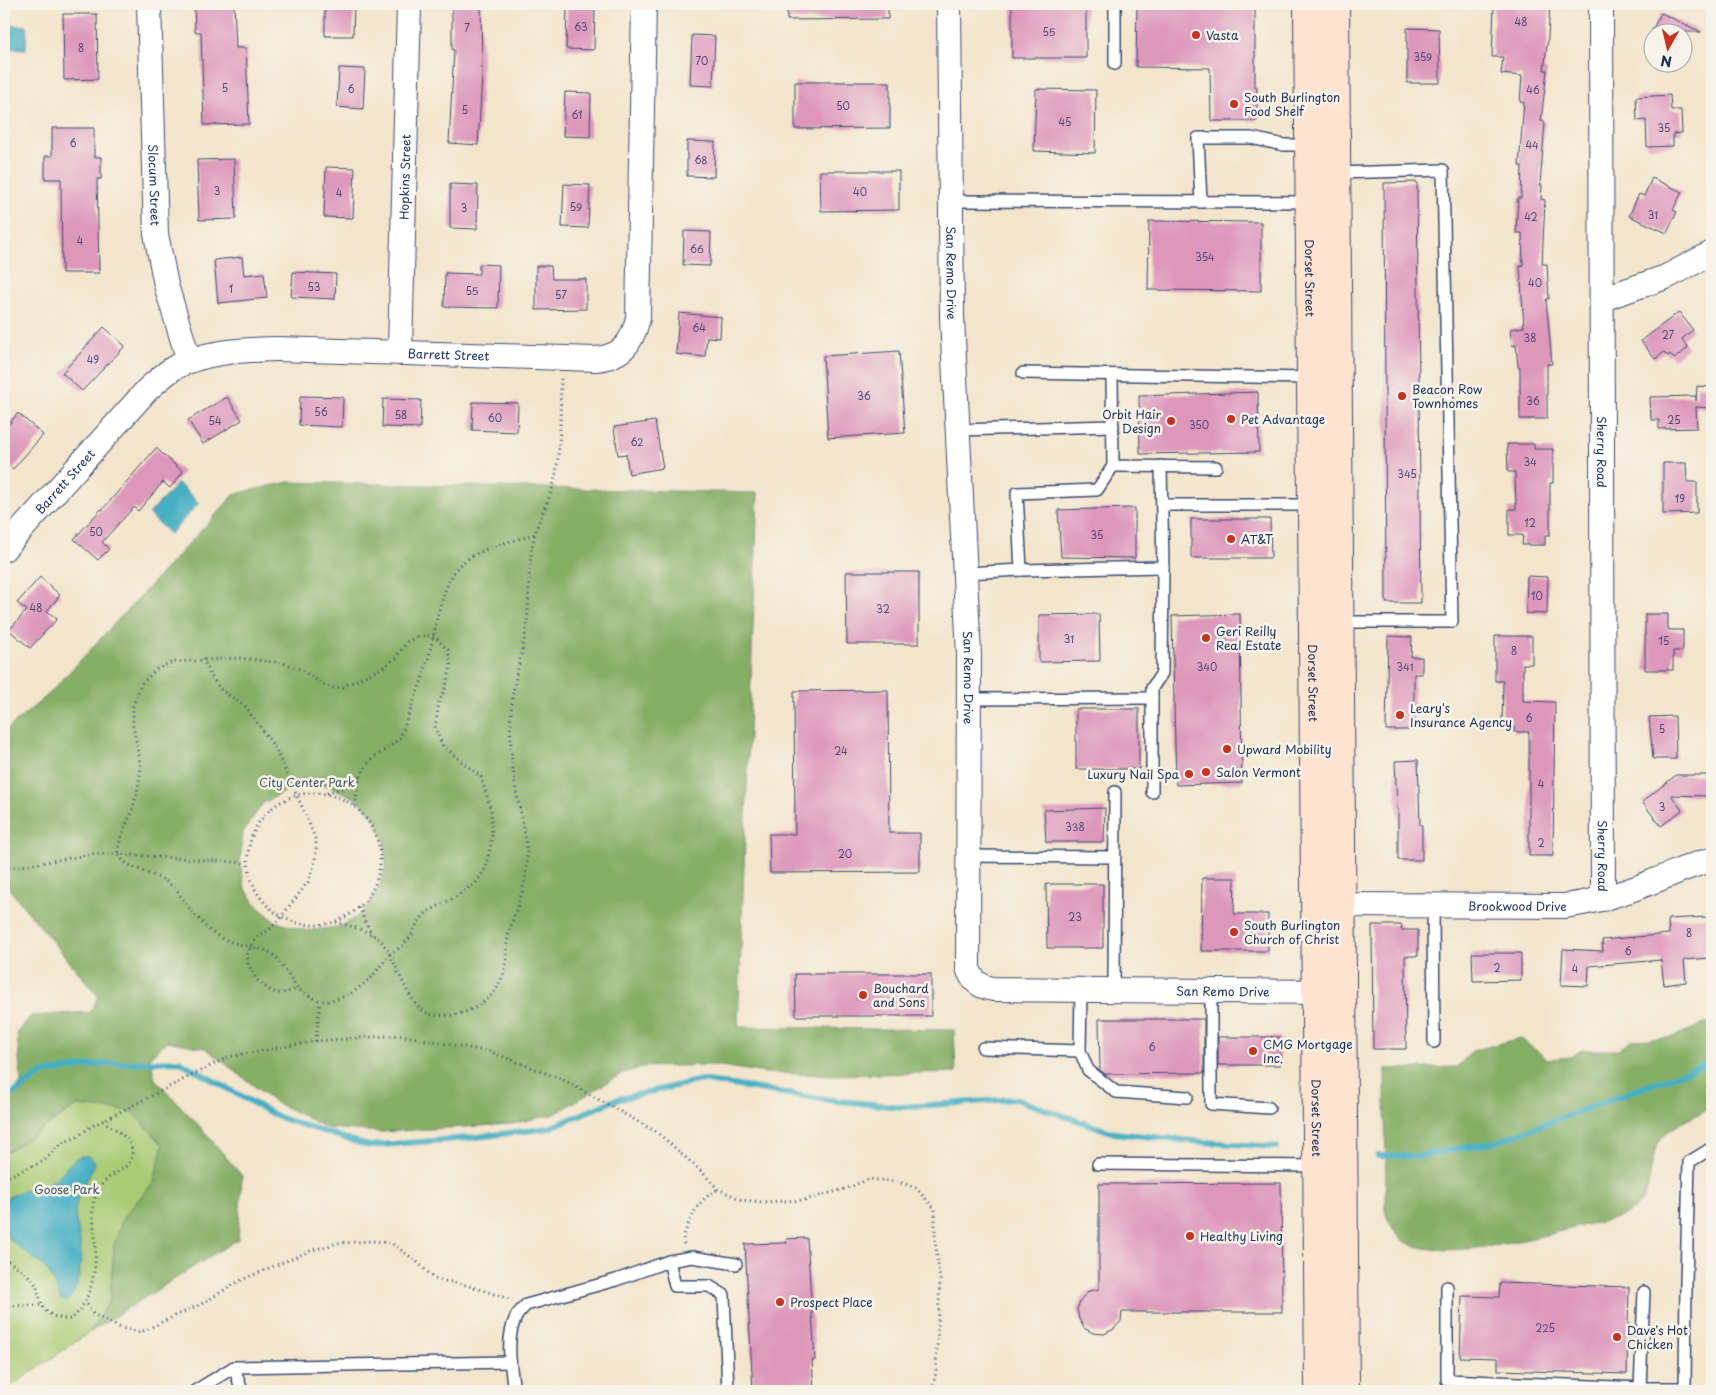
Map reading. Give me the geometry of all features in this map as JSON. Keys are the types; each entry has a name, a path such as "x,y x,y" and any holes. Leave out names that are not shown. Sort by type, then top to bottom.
{"main road":[{"name":"Dorset Street","path":"1308,4 1314,905 1328,992 1345,1391"},
{"name":"Dorset Street","path":"1318,1391 1317,1166 1328,992 1341,906 1335,4"}],"street":[{"name":"Slocum Street","path":"149,4 156,234 166,285 189,361"},
{"name":"Hopkins Street","path":"400,352 409,4"},
{"name":"Barrett Street","path":"5,543 147,390 174,368 189,361 227,353 277,348 596,358 607,357 619,352 628,344 638,318 644,4"},
{"name":"San Remo Drive","path":"949,4 952,326 966,573 969,698 968,968 970,976 984,987 993,989 1328,992"},
{"name":"Sherry Road","path":"1601,4 1603,899"},
{"path":"1602,299 1666,277 1712,253"},
{"name":"Brookwood Drive","path":"1314,905 1564,906 1603,899 1629,891 1712,860"}],"lane":[{"path":"1115,4 1115,64"},
{"path":"1201,202 1198,138 1251,138 1284,145 1309,145"},
{"path":"1336,173 1443,170 1452,622 1339,622"},
{"path":"950,202 1310,202"},
{"path":"1023,373 1311,378"},
{"path":"1022,570 1017,493 1097,490 1113,466 1112,375"},
{"path":"957,430 1113,426"},
{"path":"1113,466 1216,467"},
{"path":"1152,792 1152,688 1162,673 1163,567 1161,466"},
{"path":"1162,505 1312,505"},
{"path":"966,573 1163,567"},
{"path":"969,698 1152,698"},
{"path":"1114,989 1115,792"},
{"path":"969,856 1114,857"},
{"path":"1433,906 1434,1042"},
{"path":"1081,989 1080,1051 1088,1070 1116,1092 1188,1097"},
{"path":"1210,991 1212,1104 1269,1108"},
{"path":"983,1048 1080,1051"},
{"path":"1447,1287 1447,1380 1608,1389 1685,1389 1689,1162 1712,1148"},
{"path":"1098,1164 1317,1166"},
{"path":"514,1391 510,1362 511,1329 516,1315 526,1305 616,1280 669,1261 692,1257 736,1264"},
{"path":"669,1261 675,1286 709,1286 724,1295 728,1391"},
{"path":"1640,1388 1644,1292"},
{"path":"195,1391 234,1366 510,1362"},
{"path":"234,1366 242,1391"}],"path":[{"path":"336,922 373,936 382,942 413,999 420,1009 431,1014 452,1015 470,1011 487,1000 499,986 505,970 508,935 524,887 527,865 526,842 514,776 511,732 512,706 516,674 524,646 530,566 535,534 549,500 555,478 558,456 561,372"},
{"path":"355,806 356,792 361,776 371,761 394,745 401,736 427,664 439,613 450,578 461,564 478,552 535,534"},
{"path":"418,636 434,636 448,650 451,665 440,702 435,728 443,746 481,777 491,810 492,837 486,868 476,883 452,899 427,912 402,946 389,954 371,978 349,995 328,1002 320,1001 298,989 276,957 268,951 218,937 187,906 176,889 164,880 127,864 117,854 121,836 131,814 138,789 141,767 133,726 133,706 142,684 157,669 173,662 239,658 283,663 302,670 322,684 332,688 343,687 390,662 396,658 407,642 418,636"},
{"path":"203,659 209,674 221,690 245,706 275,748 316,841 316,854 308,882 270,929 257,937 247,954 248,965 257,980 268,989 276,993 298,989"},
{"path":"327,793 355,806 370,823 379,844 380,867 374,888 360,907 349,916 336,922 308,925 281,917 264,904 252,886 247,863 250,835 268,809 295,794 327,793 345,787 361,776"},
{"path":"4,869 93,854 247,863"},
{"path":"360,907 364,920 373,936"},
{"path":"316,1041 320,1001"},
{"path":"4,1178 44,1161 62,1143 77,1137 115,1113 228,1057 316,1041 400,1035 491,1052 564,1080 658,1133 700,1170 718,1189 742,1200 762,1202 804,1200 845,1189 869,1179 899,1182 916,1188 935,1209 935,1239 940,1280 936,1371 933,1391"},
{"path":"4,1258 33,1280 42,1306 46,1311 56,1317 71,1319 81,1308 90,1289 95,1270 93,1208 96,1195 108,1178 128,1167 131,1160 132,1151 129,1141 103,1120"},
{"path":"686,1258 682,1238 695,1208 708,1194 718,1189"},
{"path":"85,1300 93,1314 120,1328 141,1332 203,1303 239,1281 312,1250 339,1243 373,1241 391,1243 415,1260 435,1278 466,1285 526,1305"},
{"path":"4,1306 42,1306"}],"green space":[{"name":"City Center Park","path":"288,482 758,493 738,1027 954,1030 956,1072 834,1075 766,1073 714,1065 642,1067 621,1074 555,1114 512,1124 381,1132 327,1128 275,1102 205,1048 167,1041 150,1057 155,1079 203,1130 242,1176 238,1239 90,1332 110,1300 114,1245 124,1216 154,1182 163,1145 132,1111 77,1106 4,1154 4,1104 21,1083 17,1032 31,1016 91,1012 98,996 4,883 4,732 50,693 235,494","holes":["327,785 359,800 375,819 385,842 386,866 378,890 364,911 338,927 307,931 276,922 258,907 245,888 240,863 243,832 263,803 293,787"]},
{"path":"1712,1021 1712,1107 1679,1124 1663,1136 1654,1154 1645,1195 1632,1211 1616,1218 1520,1241 1469,1249 1445,1250 1423,1248 1406,1242 1394,1230 1386,1215 1385,1069 1457,1067 1472,1051 1520,1038 1547,1059 1571,1057 1582,1050 1618,1050 1631,1040 1670,1038"},
{"name":"Goose Park","path":"77,1106 132,1111 163,1145 154,1182 124,1216 114,1245 110,1300 90,1332 4,1391 4,1154"}],"water":[{"path":"4,25 27,26 26,49 4,48"},
{"path":"178,483 199,503 170,534 149,514"},
{"path":"80,1156 89,1156 95,1163 76,1205 76,1218 81,1246 80,1264 75,1290 66,1301 61,1300 48,1271 17,1246 4,1230 4,1201 14,1194 51,1182"}],"building":[{"path":"194,4 234,4 236,48 246,48 249,124 204,125 201,32 195,32"},
{"path":"325,4 354,4 353,36 325,36"},
{"path":"452,4 481,4 482,75 478,145 449,143 454,50 452,50"},
{"path":"567,4 595,4 594,50 566,49"},
{"path":"787,4 888,4 888,19 787,20"},
{"path":"1012,4 1086,4 1086,58 1012,58"},
{"name":"Vasta","path":"1137,4 1255,4 1257,121 1211,121 1210,68 1136,67"},
{"path":"1514,4 1550,4 1544,70 1547,70 1541,121 1545,122 1540,185 1542,185 1541,199 1545,200 1542,264 1547,264 1549,299 1546,299 1552,364 1547,364 1547,419 1520,419 1520,367 1518,367 1516,345 1512,346 1510,329 1524,327 1520,266 1523,265 1522,233 1516,233 1518,198 1521,198 1522,166 1519,166 1524,102 1520,102 1522,76 1501,74 1503,57 1492,57 1494,6 1514,7"},
{"path":"1661,13 1680,22 1656,22"},
{"path":"63,14 97,14 98,79 64,80"},
{"path":"1407,28 1439,29 1440,83 1407,83"},
{"path":"692,35 715,36 713,86 690,85"},
{"path":"339,68 365,69 363,109 337,107"},
{"path":"795,82 890,82 890,128 795,129"},
{"path":"1036,89 1096,90 1095,153 1034,151"},
{"path":"565,92 591,93 590,137 563,136"},
{"path":"1670,95 1671,110 1681,110 1682,133 1673,134 1673,146 1647,147 1646,120 1637,121 1636,97"},
{"path":"52,128 94,128 94,157 101,157 101,179 97,179 99,273 62,273 61,179 45,179 45,156 52,156"},
{"path":"687,141 715,142 714,177 687,176"},
{"path":"234,159 236,219 199,220 197,160"},
{"path":"326,167 355,168 353,218 324,217"},
{"path":"820,171 899,171 899,210 821,211"},
{"path":"1652,178 1682,192 1673,210 1677,212 1667,233 1629,216 1639,194 1644,196"},
{"path":"1417,182 1421,603 1386,603 1384,183"},
{"path":"450,184 478,185 477,229 450,228"},
{"path":"564,184 590,185 588,228 562,227"},
{"path":"1149,221 1261,222 1261,291 1148,290"},
{"path":"684,231 711,232 710,266 683,265"},
{"path":"242,257 244,275 264,273 267,298 218,303 214,260"},
{"path":"479,264 499,265 498,308 444,307 445,273 479,274"},
{"path":"536,266 551,266 552,279 586,279 586,309 536,310"},
{"path":"293,272 336,274 335,299 291,297"},
{"path":"1679,312 1693,330 1682,339 1688,348 1674,359 1670,354 1668,356 1664,352 1655,359 1641,341"},
{"path":"679,313 721,317 720,338 707,337 705,357 676,354"},
{"path":"104,327 125,346 82,391 62,373"},
{"path":"899,351 905,433 828,438 823,356"},
{"path":"1697,386 1712,387 1712,408 1696,407 1697,428 1659,429 1659,420 1651,420 1650,397 1696,396 1696,401"},
{"path":"1258,392 1259,452 1140,454 1139,396"},
{"path":"300,396 343,397 342,427 299,425"},
{"path":"227,397 242,420 203,444 188,420"},
{"path":"383,399 421,400 420,428 382,427"},
{"path":"473,402 518,403 517,432 472,430"},
{"path":"18,413 43,435 13,469 4,461 4,430"},
{"path":"655,421 663,468 629,474 626,454 618,455 614,427"},
{"path":"1507,444 1534,444 1534,449 1553,449 1553,483 1550,483 1550,535 1545,535 1545,545 1522,545 1523,535 1509,535 1509,509 1516,509 1515,472 1508,472"},
{"path":"156,448 183,472 170,488 163,482 138,511 134,507 102,542 109,549 98,560 74,539"},
{"path":"1663,463 1686,463 1687,482 1697,482 1697,513 1663,514"},
{"path":"1135,508 1135,558 1061,557 1058,510"},
{"name":"AT&T","path":"1191,519 1270,519 1271,558 1191,558"},
{"path":"846,572 919,572 919,644 847,644"},
{"path":"1527,576 1548,577 1547,614 1526,613"},
{"path":"40,577 60,595 47,611 57,619 30,648 9,630 27,610 17,603"},
{"path":"1099,614 1100,661 1039,662 1039,615"},
{"path":"1240,614 1242,783 1176,785 1172,616"},
{"path":"1645,614 1668,614 1668,630 1683,630 1683,651 1673,651 1673,670 1645,670"},
{"path":"1388,636 1412,637 1411,657 1422,657 1422,674 1414,674 1414,730 1386,730"},
{"path":"1495,636 1532,636 1532,664 1523,664 1523,701 1555,702 1553,856 1529,856 1529,732 1514,732 1514,727 1502,727 1503,681 1495,681"},
{"path":"888,690 889,833 920,833 920,872 770,873 769,834 795,834 794,691"},
{"path":"1076,709 1139,709 1139,769 1076,769"},
{"path":"1675,716 1676,759 1653,759 1649,717"},
{"path":"1418,760 1422,860 1398,860 1398,809 1395,761"},
{"path":"1676,775 1707,775 1707,796 1671,795 1682,810 1661,826 1642,802"},
{"path":"1105,808 1104,842 1046,842 1044,810"},
{"name":"South Burlington Church of Christ","path":"1202,878 1235,878 1234,914 1268,914 1268,951 1201,951"},
{"path":"1046,884 1103,884 1103,948 1047,948"},
{"path":"1708,917 1710,958 1684,960 1686,982 1664,985 1661,960 1589,966 1588,986 1561,985 1563,949 1603,951 1602,940 1669,934 1668,919"},
{"path":"1372,925 1402,925 1401,930 1418,930 1418,956 1405,956 1406,1049 1373,1049"},
{"path":"1472,953 1521,953 1521,980 1473,981"},
{"name":"Bouchard and Sons","path":"795,974 931,974 931,1016 796,1016"},
{"path":"1099,1019 1204,1019 1204,1073 1105,1074 1100,1070"},
{"name":"CMG Mortgage Inc.","path":"1218,1037 1280,1037 1280,1065 1218,1065"},
{"name":"Healthy Living","path":"1281,1183 1282,1312 1122,1312 1121,1321 1114,1329 1104,1334 1093,1333 1084,1328 1079,1319 1077,1309 1081,1299 1089,1291 1099,1289 1099,1184"},
{"name":"Prospect Place","path":"807,1238 815,1360 812,1360 814,1391 753,1391 745,1244 787,1243 786,1239"},
{"path":"1500,1283 1629,1287 1627,1374 1498,1370 1498,1358 1460,1357 1462,1296 1499,1297"}],"waterway":[{"path":"4,1100 43,1073 103,1064 179,1061 278,1117 369,1146 469,1138 549,1128 615,1100 701,1080 828,1100 902,1107 1015,1099 1114,1133 1277,1147"},
{"path":"1378,1156 1419,1156 1496,1142 1712,1062"}],"place":[{"name":"Vasta","path":"1196,35"},
{"name":"South Burlington Food Shelf","path":"1234,104"},
{"name":"Beacon Row Townhomes","path":"1402,396"},
{"name":"Pet Advantage","path":"1231,419"},
{"name":"Orbit Hair Design","path":"1171,421"},
{"name":"AT&T","path":"1231,539"},
{"name":"Geri Reilly Real Estate","path":"1206,638"},
{"name":"Leary's Insurance Agency","path":"1400,715"},
{"name":"Upward Mobility","path":"1227,749"},
{"name":"Salon Vermont","path":"1206,772"},
{"name":"Luxury Nail Spa","path":"1189,774"},
{"name":"South Burlington Church of Christ","path":"1234,932"},
{"name":"Bouchard and Sons","path":"863,995"},
{"name":"CMG Mortgage Inc.","path":"1253,1051"},
{"name":"Healthy Living","path":"1190,1236"},
{"name":"Prospect Place","path":"780,1302"},
{"name":"Dave's Hot Chicken","path":"1617,1337"}]}
